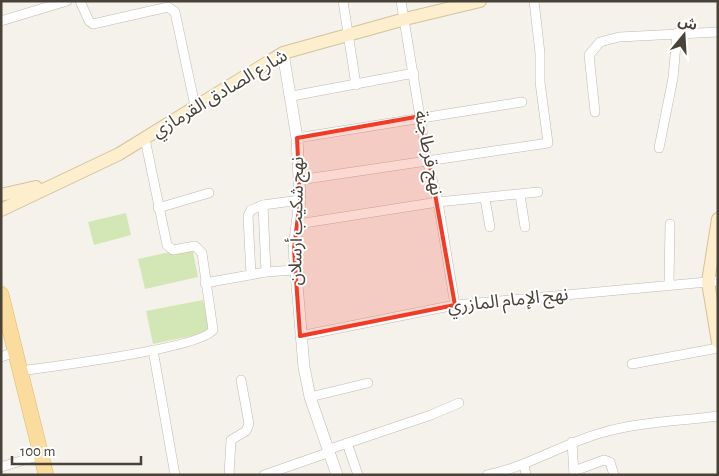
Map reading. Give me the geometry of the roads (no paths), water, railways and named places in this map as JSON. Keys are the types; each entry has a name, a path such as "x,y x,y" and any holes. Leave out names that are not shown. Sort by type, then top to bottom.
{"main road":[{"name":"شارع الصادق القرمازي","path":"1,210 56,183 92,169 283,53 454,5 480,1"},
{"name":"شارع الصادق القرمازي","path":"1,194 56,183"},
{"path":"718,219 713,281 718,342"},
{"path":"1,294 8,355 20,372 46,475"}],"street":[{"path":"1,22 67,1"},
{"path":"80,1 89,21 93,24 168,7 175,12 195,106"},
{"path":"343,1 356,85"},
{"name":"نهج قرطاجنة","path":"402,1 427,160 438,202 455,305"},
{"path":"299,180 548,143 540,82 540,53 534,1"},
{"path":"658,148 673,78 677,32"},
{"path":"595,112 589,55 594,46 600,42 619,37 677,32 718,32"},
{"name":"نهج شكيب أرسلان","path":"283,53 292,96 297,138 300,200 294,249 294,270 300,336 310,396 337,475"},
{"path":"292,96 414,73"},
{"path":"297,138 420,116 522,102"},
{"path":"20,372 154,350 210,335 213,330 200,250 195,246 176,250 169,248 158,208 145,138"},
{"path":"298,224 438,202 538,192"},
{"path":"158,208 209,193"},
{"path":"520,195 525,227"},
{"path":"486,198 490,226"},
{"path":"251,275 248,216 250,210 263,205 300,200"},
{"path":"263,205 266,272"},
{"path":"669,284 670,224"},
{"path":"205,283 266,272 294,270"},
{"name":"نهج الإمام المازري","path":"300,336 455,305 713,281"},
{"path":"632,364 718,348"},
{"path":"154,350 175,475"},
{"path":"229,475 230,440 246,431 248,424 241,380"},
{"path":"310,396 368,383"},
{"path":"264,475 283,472 347,443 431,415 459,403"},
{"path":"487,475 502,473 572,442 604,432 718,416"},
{"path":"572,442 574,473 604,460 610,462 614,475"},
{"path":"347,443 358,475"},
{"path":"1,467 41,455"},
{"path":"524,464 526,475"}]}
